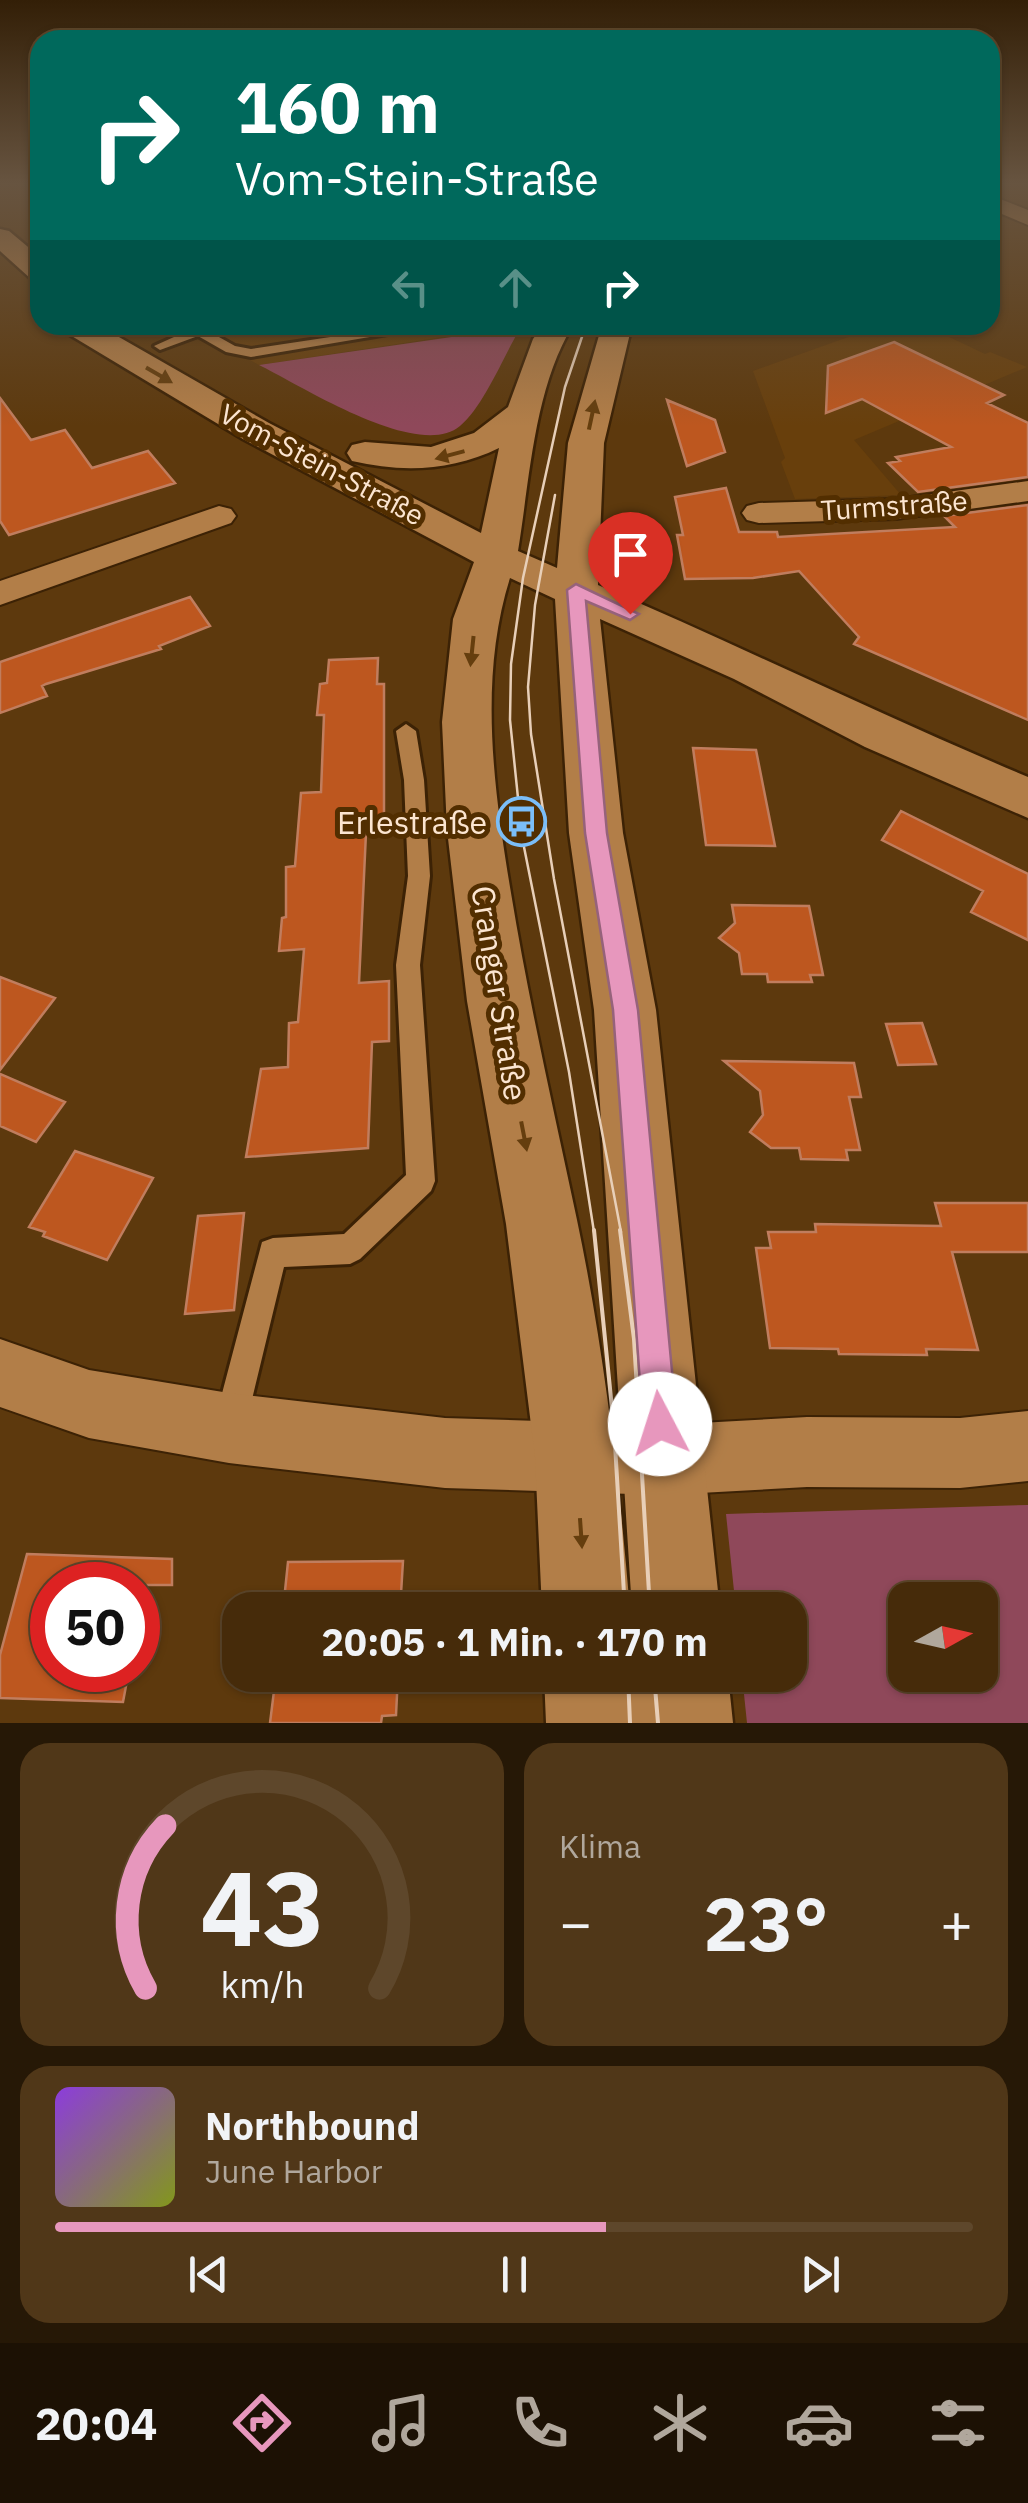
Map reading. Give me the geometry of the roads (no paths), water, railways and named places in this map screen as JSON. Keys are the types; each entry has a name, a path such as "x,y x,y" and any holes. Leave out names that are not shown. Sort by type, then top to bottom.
{"main road":[{"path":"0,273 30,295"},
{"name":"Vom-Stein-Straße","path":"93,335 256,431 499,541"},
{"name":"Vom-Stein-Straße","path":"143,335 365,453 576,590 1028,800"},
{"name":"Cranger Straße","path":"552,335 524,412 499,541 476,619 466,722 474,830 498,1001 542,1224 576,1456 585,1592"},
{"path":"613,335 586,443 576,590 596,833 626,1010 674,1592"},
{"path":"365,453 410,460 442,458 488,440 524,412"},
{"path":"591,1692 592,1723"},
{"path":"683,1692 686,1723"}],"street":[{"name":"Turmstraße","path":"759,512 911,507 1028,491"},
{"path":"0,594 219,516"},
{"path":"0,1372 89,1404 229,1428 445,1453 663,1460 807,1452 960,1453 1028,1446"}],"lane":[{"path":"160,346 188,335"},
{"path":"205,335 231,350 251,353 369,335"},
{"path":"229,1428 273,1253 350,1249 420,1181 408,965 419,876 414,780 406,731"}],"tram line":[{"path":"583,335 565,387 523,578 511,664 510,720 522,837 569,1072 594,1232"},
{"path":"555,495 535,605 528,687 531,734 554,879 621,1232"},
{"path":"594,1230 614,1428 624,1592"},
{"path":"620,1230 634,1339 649,1592"},
{"path":"629,1692 630,1723"},
{"path":"655,1692 658,1723"}],"place":[{"name":"Erlestraße","path":"522,822"}]}
